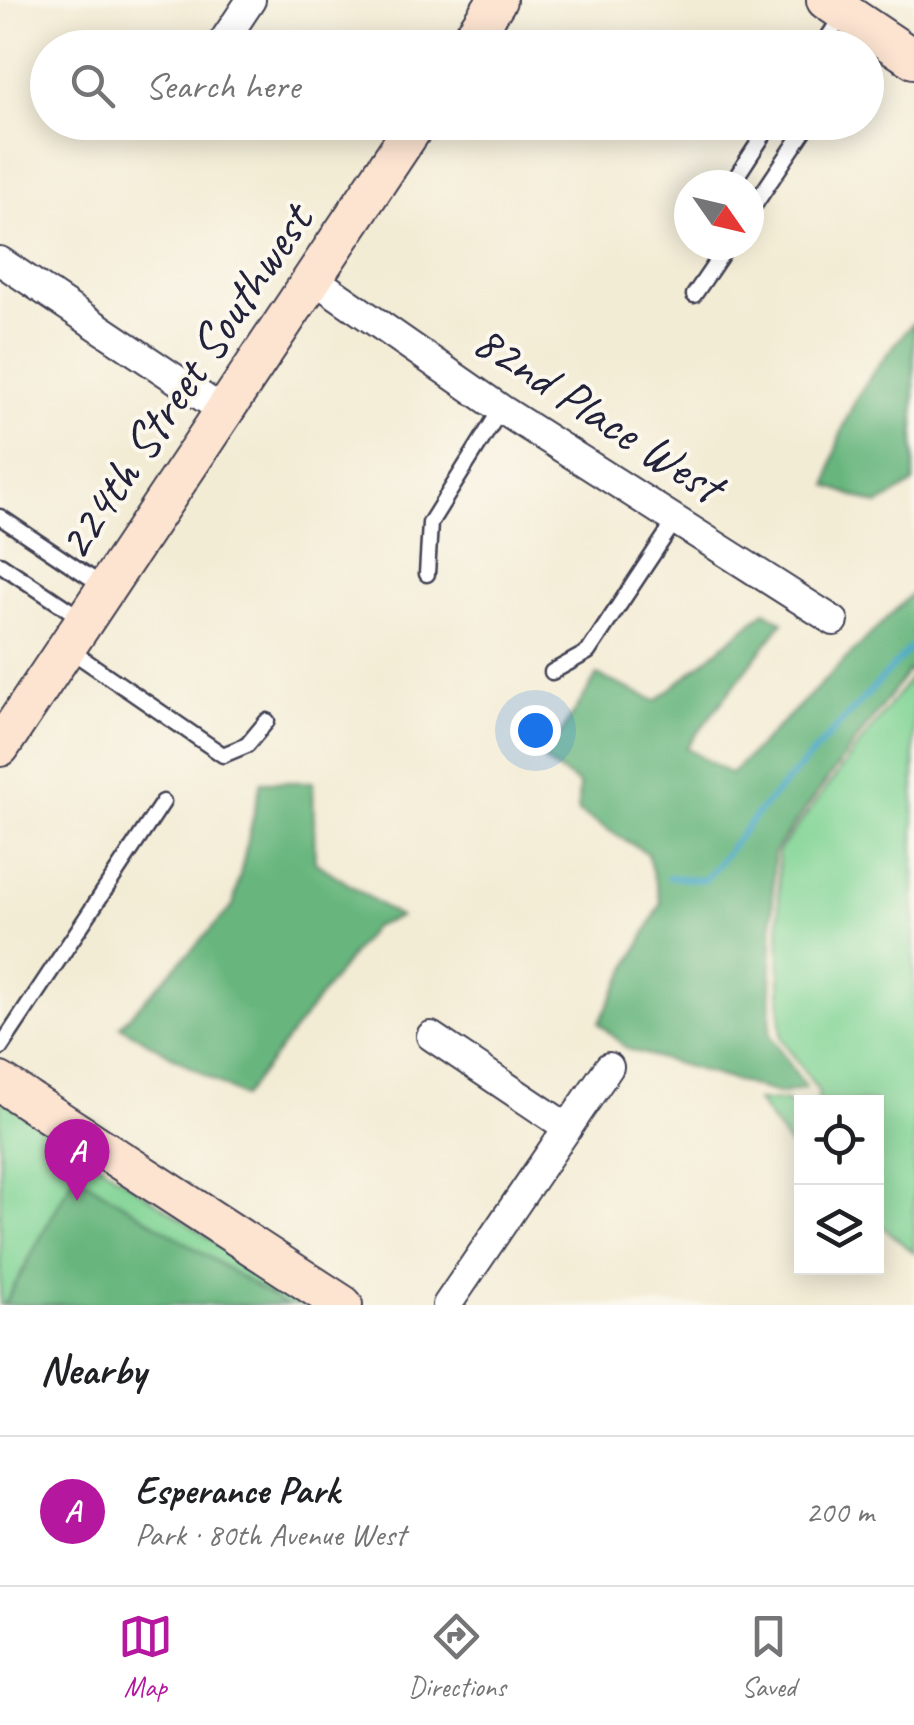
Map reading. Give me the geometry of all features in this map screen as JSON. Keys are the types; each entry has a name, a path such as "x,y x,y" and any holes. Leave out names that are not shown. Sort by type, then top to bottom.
{"street":[{"path":"232,30 251,0"},
{"path":"478,30 497,0"},
{"path":"884,41 914,58"},
{"name":"224th Street Southwest","path":"0,747 404,140"},
{"path":"0,261 225,412"},
{"name":"82nd Place West","path":"314,279 501,409 834,621"},
{"path":"431,1036 568,1128"},
{"path":"447,1305 609,1067"},
{"path":"0,1082 342,1305"}],"lane":[{"path":"741,170 760,140"},
{"path":"764,191 798,140"},
{"path":"694,294 718,260"},
{"path":"427,574 430,522 501,409"},
{"path":"0,516 106,588"},
{"path":"552,672 588,652 675,520"},
{"path":"0,564 76,634 223,756 247,745 266,722"},
{"path":"0,1048 163,802"}],"green space":[{"path":"914,322 914,483 878,505 828,486 833,460 857,397"},
{"path":"914,591 914,674 908,671 774,852 770,1035 806,1088 780,1094 627,1049 599,1023 661,903 647,853 578,812 579,784 544,761 597,675 656,701 765,611 783,622 686,748 731,774"},
{"path":"910,678 914,680 914,1253 884,1228 884,1095 818,1095 781,1038 778,852"},
{"path":"261,782 313,782 315,862 399,917 373,927 243,1097 120,1026 233,906"},
{"path":"0,1097 309,1305 0,1305"},
{"path":"757,1101 784,1101 794,1106 794,1151"},
{"path":"75,1174 286,1305 4,1305"}],"waterway":[{"path":"669,877 705,880 756,815 914,644"}],"place":[{"name":"Esperance Park","path":"77,1201"}]}
